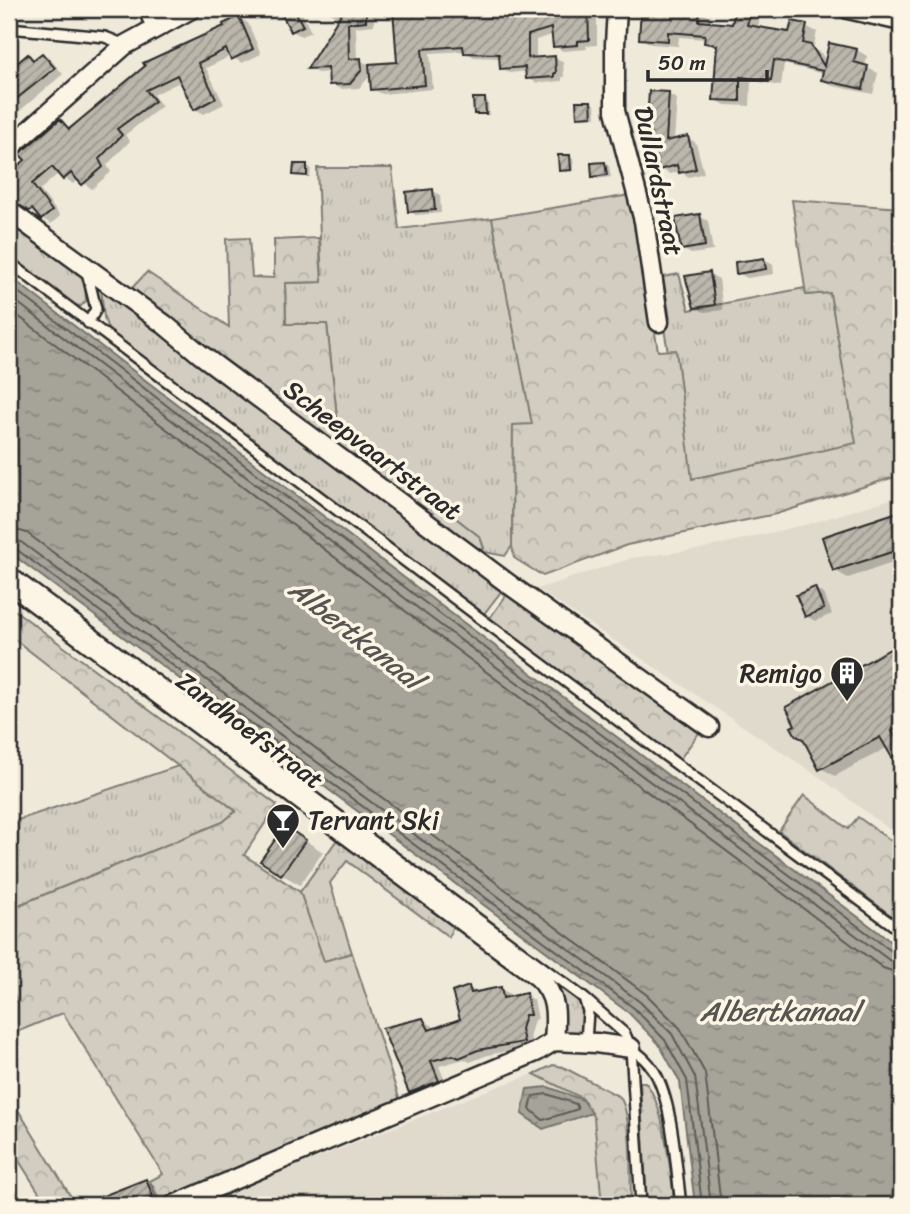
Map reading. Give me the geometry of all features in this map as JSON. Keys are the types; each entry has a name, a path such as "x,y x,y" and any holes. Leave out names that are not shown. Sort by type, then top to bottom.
{"street":[{"path":"148,9 156,27"},
{"path":"9,148 125,45 191,9"},
{"name":"Dullardstraat","path":"617,9 615,111 644,220 659,322"},
{"path":"848,9 901,21"},
{"name":"Scheepvaartstraat","path":"9,211 164,324 200,354 499,577 709,727"},
{"name":"Zandhoefstraat","path":"9,583 548,985 555,1006 554,1041"},
{"path":"174,1205 536,1052 554,1041 631,1048"}],"lane":[{"path":"9,28 105,37 125,45"},
{"path":"9,262 901,931"},
{"path":"86,269 96,309 88,323"},
{"path":"9,571 584,998 625,1034 631,1048 641,1205"},
{"path":"584,998 587,1011 586,1042"},
{"path":"631,1048 645,1058 655,1072 667,1107 681,1205"}],"shaded area":[{"path":"901,496 901,838 818,776 537,589 632,558 701,549 812,523"},
{"path":"534,1074 582,1098 594,1118 602,1205 231,1205 226,1194 491,1089"}],"green space":[{"path":"317,168 392,168 399,229 492,218 533,425 513,426 512,546 505,556 479,551 484,548 480,537 338,426 327,324 286,325 285,283 322,282"},
{"path":"630,195 658,351 676,350 692,479 856,443 830,293 806,295 792,200 901,208 901,475 776,514 627,545 543,576 514,558 512,546 513,425 532,424 492,218"},
{"path":"9,222 81,273 85,283 86,301 81,306 74,305 9,255"},
{"path":"249,238 252,277 274,278 274,240 319,238 322,282 285,283 286,324 327,324 338,426 480,537 484,549 471,549 408,503 132,288 147,272 229,327 226,239"},
{"path":"679,274 689,310 805,288 806,295 830,293 857,444 691,479 676,351 668,352 663,323 670,318 663,277"},
{"path":"101,288 503,589 483,615 109,333 104,317"},
{"path":"508,593 699,733 679,760 489,619"},
{"path":"9,606 277,805 244,855 300,892 324,961 352,953 400,1101 158,1201 150,1181 163,1174 63,1013 9,1035 9,1005 17,1001 9,983 9,909 223,822 236,811 9,635"},
{"path":"178,766 236,811 223,822 9,909 9,823"},
{"path":"804,795 848,829 858,817 901,848 901,923 779,831"},
{"path":"341,834 454,921 449,937 347,861 330,883 352,953 324,962 300,892"},
{"path":"557,983 576,999 582,1009 583,1033 568,1033 563,1030 563,1002"},
{"path":"553,1065 563,1067 620,1097 629,1133 631,1205 602,1205 594,1118 582,1098 534,1074"},
{"path":"640,1082 645,1082 652,1092 662,1122 675,1205 647,1205"},
{"path":"9,1095 76,1205 47,1205 9,1145"},
{"path":"226,1194 231,1205 199,1205"}],"water":[{"name":"Albertkanaal","path":"9,276 436,602 901,949 901,1205 695,1205 680,1082 659,1044 629,1013 9,552"},
{"path":"548,1087 583,1100 592,1113 543,1129 522,1114 527,1089"}],"building":[{"path":"279,9 294,9 303,26 291,32"},
{"path":"344,9 366,9 366,21 348,23 349,59 361,58 362,70 350,84 329,85 328,68 307,69"},
{"path":"393,9 530,9 530,13 588,9 589,40 578,41 578,45 553,47 551,28 528,35 528,58 555,56 556,73 554,77 526,79 525,67 500,69 499,54 464,53 463,46 422,49 425,85 371,90 369,64 397,62"},
{"path":"641,9 700,9 699,21 732,24 735,11 750,13 747,25 789,32 792,21 807,24 803,43 811,45 824,66 829,43 857,49 854,62 868,66 863,89 821,80 823,71 774,60 771,81 740,77 740,101 713,100 717,45 704,43 705,35 668,32 668,41 639,39"},
{"path":"239,16 253,49 231,60 226,49 198,63 216,98 194,110 177,75 146,90 155,101 117,129 122,135 99,159 103,167 82,185 71,173 63,180 52,167 32,184 52,211 41,220 32,209 29,211 9,199 9,174 25,160 19,154 60,119 69,129 145,66 143,63 224,26 223,24"},
{"path":"42,53 55,68 9,105 9,70 28,54 33,60"},
{"path":"649,91 669,92 666,141 688,136 696,169 679,173 677,165 659,170 645,107 648,107"},
{"path":"473,98 485,98 486,114 474,114"},
{"path":"576,101 591,101 592,116 577,117"},
{"path":"558,155 570,155 571,170 559,171"},
{"path":"605,162 607,175 592,177 591,163"},
{"path":"294,164 307,164 307,176 293,175"},
{"path":"433,189 435,210 408,212 406,192"},
{"path":"700,214 705,246 681,250 675,218"},
{"path":"764,258 766,269 736,274 735,262"},
{"path":"710,272 715,305 694,308 685,276"},
{"path":"901,511 901,549 833,571 822,537"},
{"path":"815,587 824,609 805,617 796,595"},
{"name":"Remigo","path":"901,643 901,726 892,731 901,749 901,773 880,737 819,770 803,739 796,736 791,727 795,725 786,707"},
{"name":"Tervant Ski","path":"285,826 306,840 281,875 260,861"},
{"path":"469,986 471,993 501,987 503,998 526,993 530,1015 525,1015 521,1029 524,1042 478,1050 459,1058 453,1055 431,1061 439,1081 409,1093 382,1028 423,1018 429,1030 460,1019 452,992"},
{"path":"146,1179 153,1196 128,1205 80,1205"}],"place":[{"name":"Remigo","path":"847,703"},
{"name":"Tervant Ski","path":"283,850"}]}
